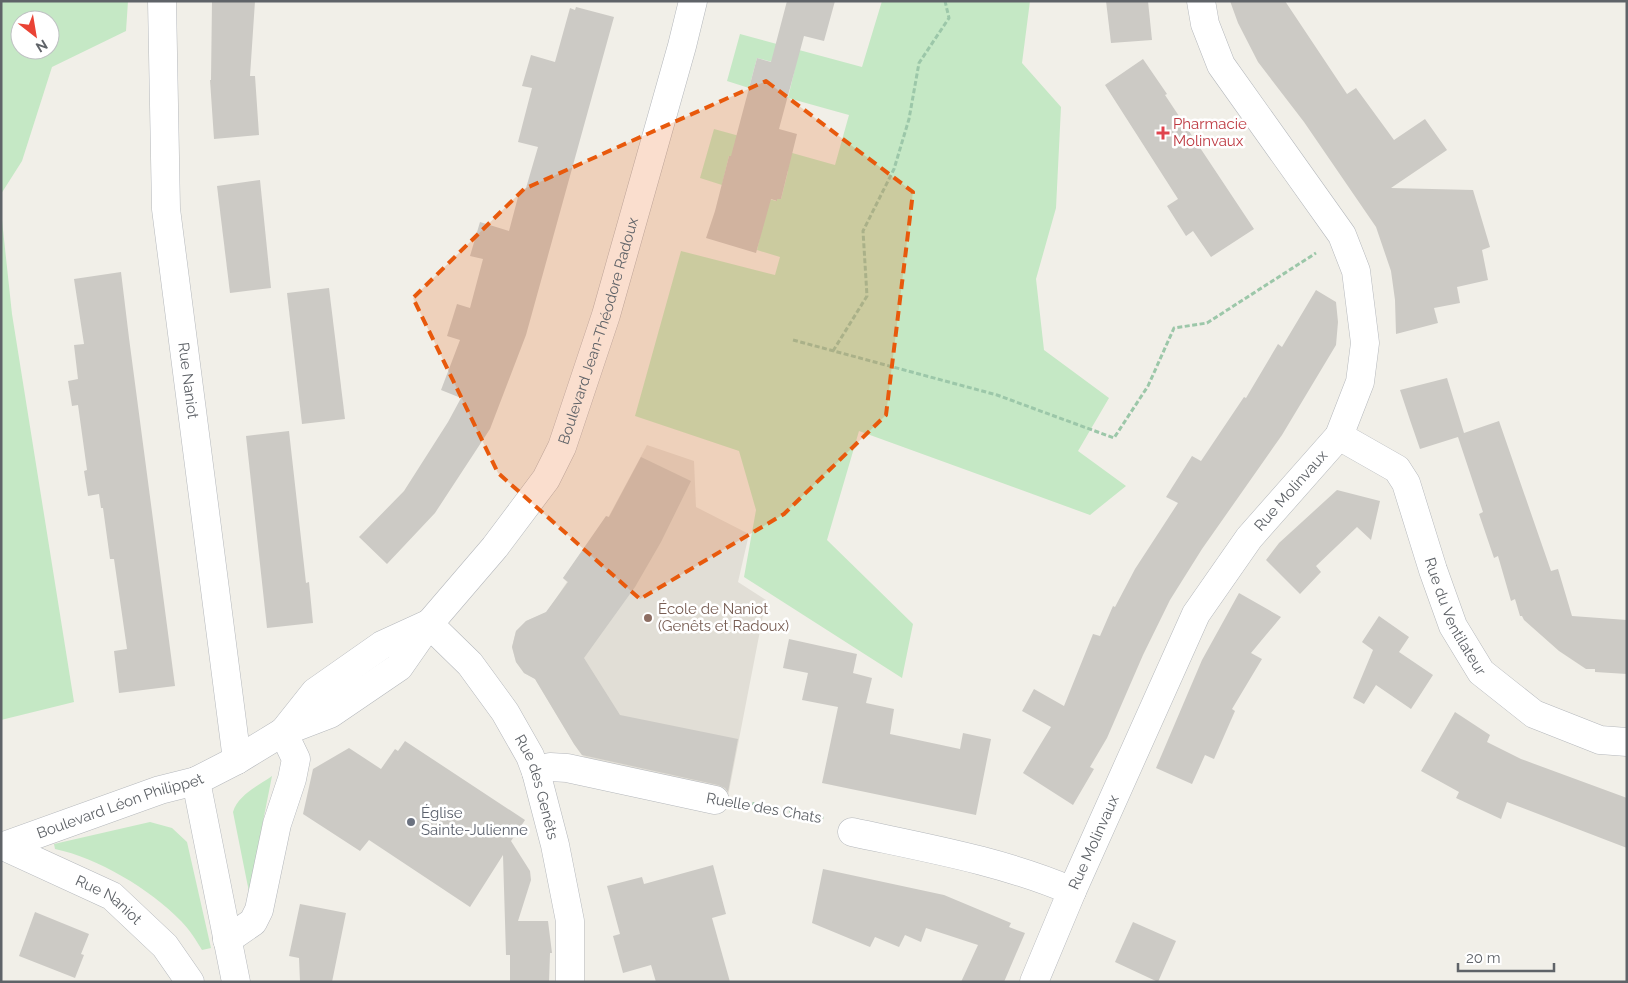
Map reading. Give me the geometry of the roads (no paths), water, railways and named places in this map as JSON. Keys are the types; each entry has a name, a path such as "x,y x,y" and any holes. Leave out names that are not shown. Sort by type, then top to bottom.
{"street":[{"name":"Rue Naniot","path":"162,1 166,209 237,760"},
{"name":"Boulevard Jean-Théodore Radoux","path":"237,760 283,732 330,714 399,667 429,624 496,547 546,479 562,446 606,315 693,1"},
{"name":"Rue Molinvaux","path":"1034,982 1072,891 1196,614 1249,538 1339,436 1360,382 1366,343 1356,272 1342,235 1221,65 1205,24 1201,1"},
{"name":"Rue du Ventilateur","path":"1339,436 1397,469 1406,483 1433,570 1453,626 1481,672 1534,714 1600,740 1627,742"},
{"name":"Rue des Genêts","path":"429,624 470,664 486,685 518,734 536,772 555,845 570,921 570,982"},
{"path":"227,940 253,922 259,910 277,824 292,779 296,759 283,732"},
{"name":"Boulevard Léon Philippet","path":"2,846 160,790 196,781 237,760"},
{"name":"Ruelle des Chats","path":"536,772 550,767 567,768 715,800"},
{"path":"196,781 236,982"},
{"path":"852,832 984,862 1042,878 1072,891"},
{"name":"Rue Naniot","path":"2,846 112,896 165,946 190,982"}],"place":[{"name":"Pharmacie Molinvaux","path":"1163,133"},
{"name":"École de Naniot (Genêts et Radoux)","path":"648,618"},
{"name":"Église Sainte-Julienne","path":"411,822"}]}
